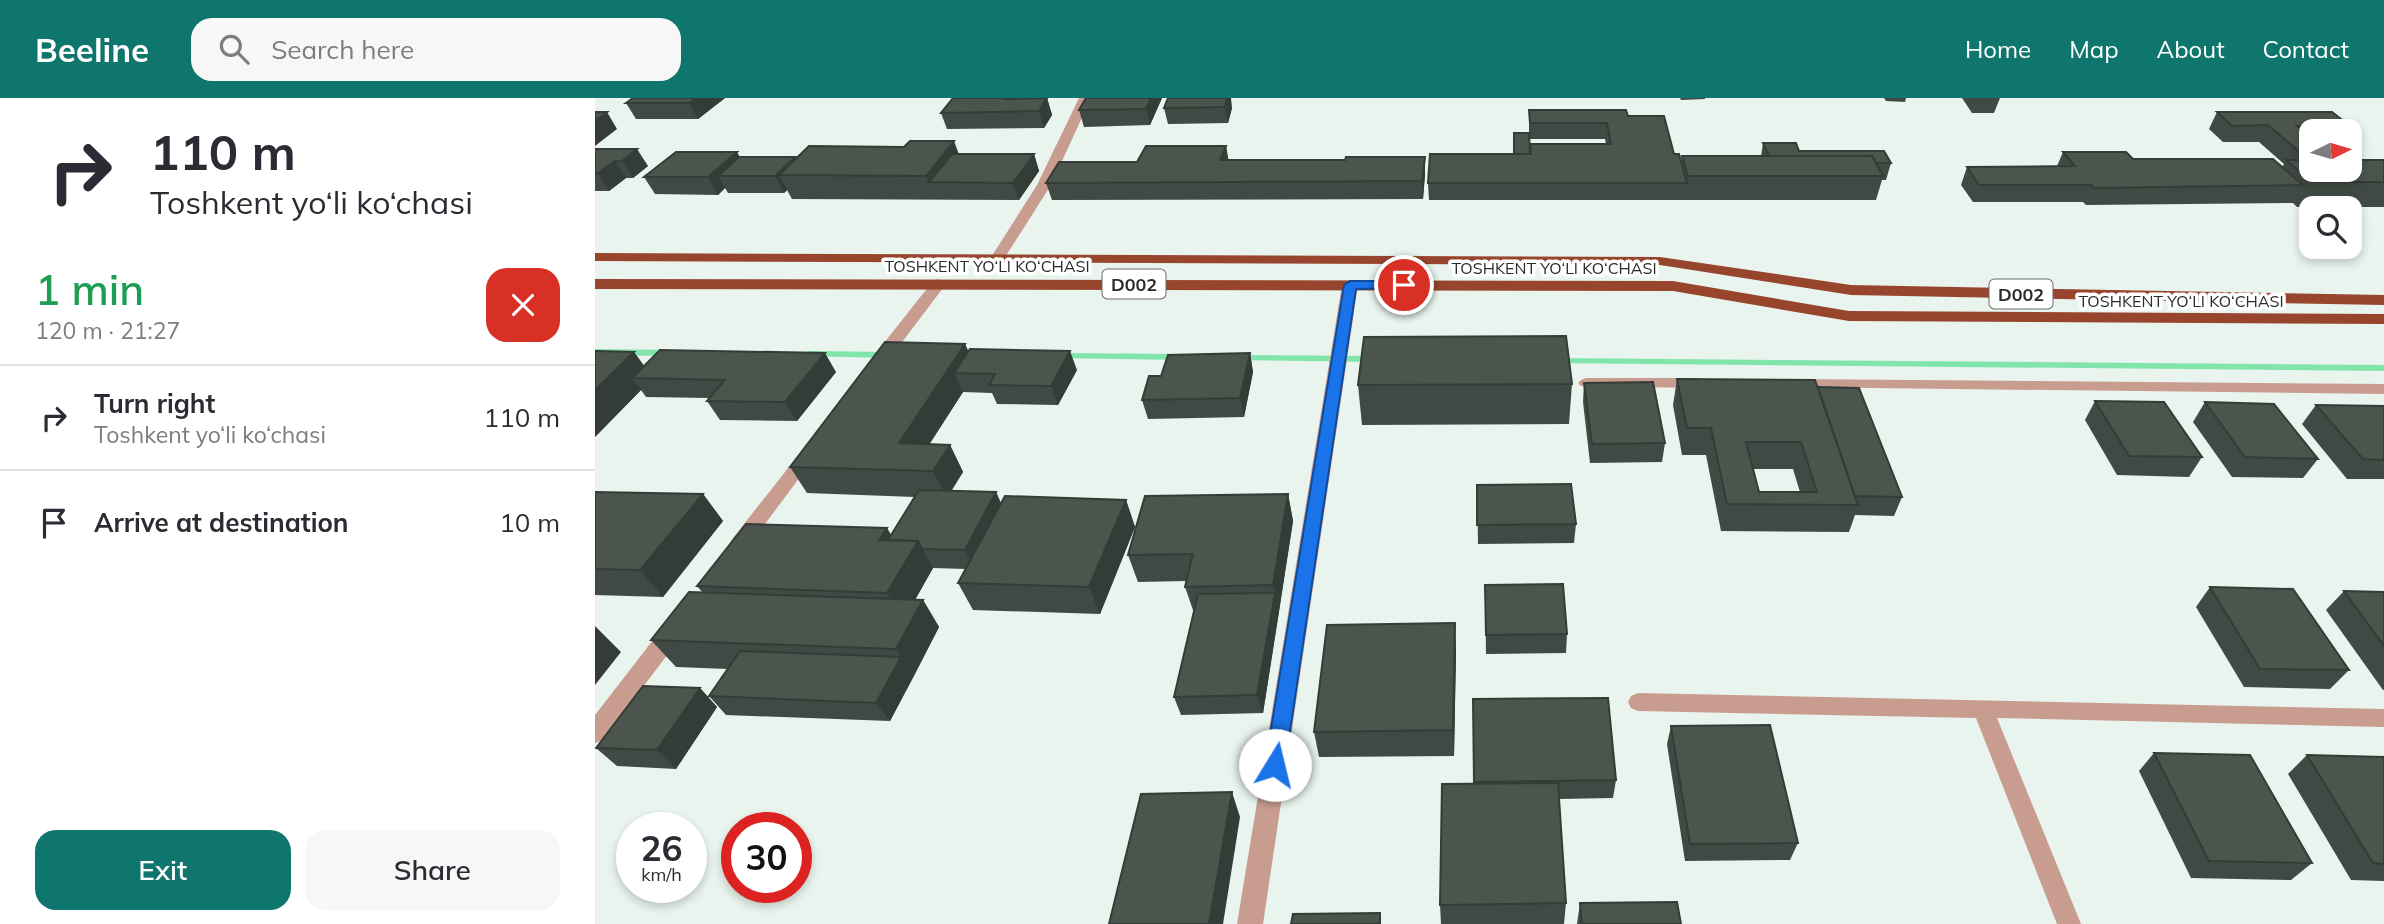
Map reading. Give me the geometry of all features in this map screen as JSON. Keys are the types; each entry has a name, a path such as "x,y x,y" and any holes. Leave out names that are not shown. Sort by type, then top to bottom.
{"highway":[{"name":"TOSHKENT YO‘LI KO‘CHASI","path":"595,257 1660,261 1851,290 2384,300"},
{"name":"TOSHKENT YO‘LI KO‘CHASI","path":"595,284 1673,286 1849,316 2384,319"}],"street":[{"path":"997,258 1044,185 1084,98"},
{"path":"873,369 938,284"},
{"path":"1250,924 1350,285"},
{"path":"728,559 819,439"},
{"path":"595,733 686,613"}],"lane":[{"path":"1586,383 1708,383"},
{"path":"1776,383 2384,389"},
{"path":"1638,702 2384,718"},
{"path":"1983,709 2070,924"}],"building":[{"path":"633,98 696,98 689,103 626,103"},
{"path":"953,98 1047,98 1039,111 941,113"},
{"path":"1086,98 1151,98 1146,109 1079,110"},
{"path":"1168,98 1227,98 1225,107 1164,108"},
{"path":"1529,110 1626,110 1628,116 1664,116 1674,154 1679,154 1687,183 1428,183 1430,154 1531,154 1530,144 1611,144 1607,123 1530,123"},
{"path":"595,112 607,112 595,121"},
{"path":"2217,112 2332,112 2341,119 2299,119 2299,151 2268,125 2232,126"},
{"path":"1514,133 1529,133 1530,154 1514,154"},
{"path":"910,141 954,141 926,176 779,175 809,146 904,147"},
{"path":"1763,143 1796,143 1799,151 1884,151 1891,163 1876,163 1872,156 1769,156"},
{"path":"1146,146 1226,146 1220,160 1425,157 1422,181 1046,183 1059,162 1137,162"},
{"path":"595,149 637,149 622,161 615,161 595,173"},
{"path":"676,152 737,152 708,177 644,177"},
{"path":"2063,152 2126,152 2133,159 2273,159 2303,185 2094,188 2091,185 1979,185 1967,167 2075,166"},
{"path":"952,154 1034,154 1013,183 929,182"},
{"path":"1682,156 1872,156 1883,176 1688,176"},
{"path":"739,157 795,157 775,176 718,176"},
{"path":"2286,160 2299,160 2299,171"},
{"path":"2363,160 2384,160 2384,182 2363,182"},
{"path":"1566,336 1572,384 1358,385 1364,337"},
{"path":"885,342 965,344 899,443 950,445 933,471 790,467"},
{"path":"970,349 1070,351 1051,386 989,385 995,374 954,373"},
{"path":"660,350 825,353 785,402 707,401 725,380 632,378"},
{"path":"595,351 634,352 595,390"},
{"path":"1250,353 1240,398 1142,400 1149,376 1161,376 1168,355"},
{"path":"1677,379 1815,380 1858,505 1727,504 1711,428 1687,428","holes":["1746,442 1801,442 1817,492 1759,492"]},
{"path":"1653,382 1665,443 1592,444 1584,383"},
{"path":"1818,387 1859,388 1902,497 1855,496"},
{"path":"2095,401 2164,402 2202,457 2129,456"},
{"path":"2205,402 2274,404 2318,459 2245,457"},
{"path":"2316,405 2384,406 2384,460 2363,459"},
{"path":"1571,484 1576,524 1477,525 1477,485"},
{"path":"919,490 996,492 965,550 922,549 918,541 888,540"},
{"path":"595,492 703,494 640,570 595,569"},
{"path":"1288,494 1273,585 1185,587 1193,554 1128,555 1145,496"},
{"path":"1005,496 1126,500 1089,587 958,583"},
{"path":"746,524 887,528 879,540 918,541 887,593 697,586"},
{"path":"1563,584 1567,634 1486,635 1485,585"},
{"path":"2210,587 2293,589 2349,670 2260,669"},
{"path":"2344,591 2384,592 2384,646"},
{"path":"689,592 923,600 896,649 651,640"},
{"path":"1275,593 1257,695 1174,697 1198,594"},
{"path":"1455,623 1453,730 1314,732 1327,625"},
{"path":"740,651 901,657 876,703 709,696"},
{"path":"643,686 700,688 657,750 596,748"},
{"path":"1608,698 1616,780 1474,782 1473,699"},
{"path":"1770,725 1798,843 1690,844 1671,726"},
{"path":"2154,753 2250,755 2312,863 2209,861"},
{"path":"2307,755 2384,757 2384,864 2373,863"},
{"path":"1558,783 1566,903 1440,905 1442,784"},
{"path":"1232,792 1209,924 1109,924 1141,794"},
{"path":"1677,902 1681,924 1582,924 1580,903"},
{"path":"1380,913 1380,924 1291,924 1293,914"}],"waterway":[{"path":"595,352 672,353"},
{"path":"809,354 889,355"},
{"path":"1058,356 1183,357"},
{"path":"1236,358 1376,359"},
{"path":"1555,361 2384,368"}],"route":[{"path":"1275,765 1350,285 1404,285"}]}
